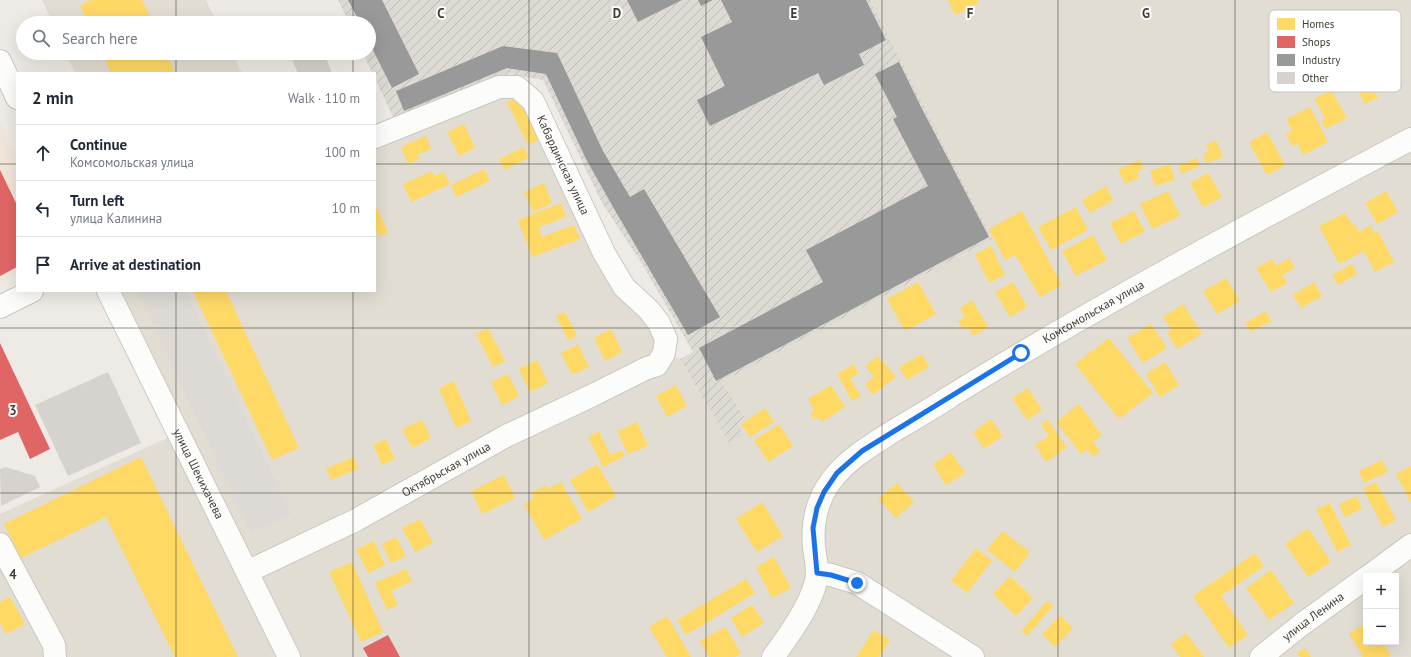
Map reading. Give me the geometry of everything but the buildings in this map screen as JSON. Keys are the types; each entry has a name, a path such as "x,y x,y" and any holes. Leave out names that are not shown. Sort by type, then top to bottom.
{"street":[{"path":"0,62 16,96"},
{"name":"Кабардинская улица","path":"376,137 499,87 517,87 533,101 604,252 624,287 649,310 659,323 666,339 664,353 657,365 647,368"},
{"name":"Комсомольская улица","path":"817,573 813,528 817,508 830,482 837,473 862,451 1021,353 1325,185 1411,140"},
{"path":"0,306 30,292"},
{"name":"улица Шекихачева","path":"108,292 289,657"},
{"name":"Октябрьская улица","path":"247,572 356,520 506,436 647,368"},
{"path":"0,544 54,645 55,657"},
{"path":"1373,573 1411,545"},
{"path":"773,657 789,636 803,612 815,584 817,573 836,576 857,583 973,657"},
{"name":"улица Ленина","path":"1261,657 1301,625 1363,580"}],"shaded area":[{"path":"42,0 206,0 214,16 50,16"},
{"path":"338,0 870,0 992,239 722,382 744,417 738,424 743,436 729,443 680,359 693,352 642,264 602,203 543,80 510,74 440,103 394,119 376,80 376,72 372,72 366,60 376,60 376,16 346,16"},
{"path":"870,0 1411,0 1411,657 0,657 0,514 178,433 108,292 376,292 376,137 517,87 664,353 680,359 729,443 738,424 744,417 722,382 992,239"},
{"path":"69,60 236,60 242,72 75,72"},
{"path":"0,122 16,156 16,274 0,282"},
{"path":"137,292 186,292 291,514 251,533"}],"route":[{"path":"857,583 841,577 817,573 813,528 817,508 830,482 837,473 862,451 1021,353"}]}
